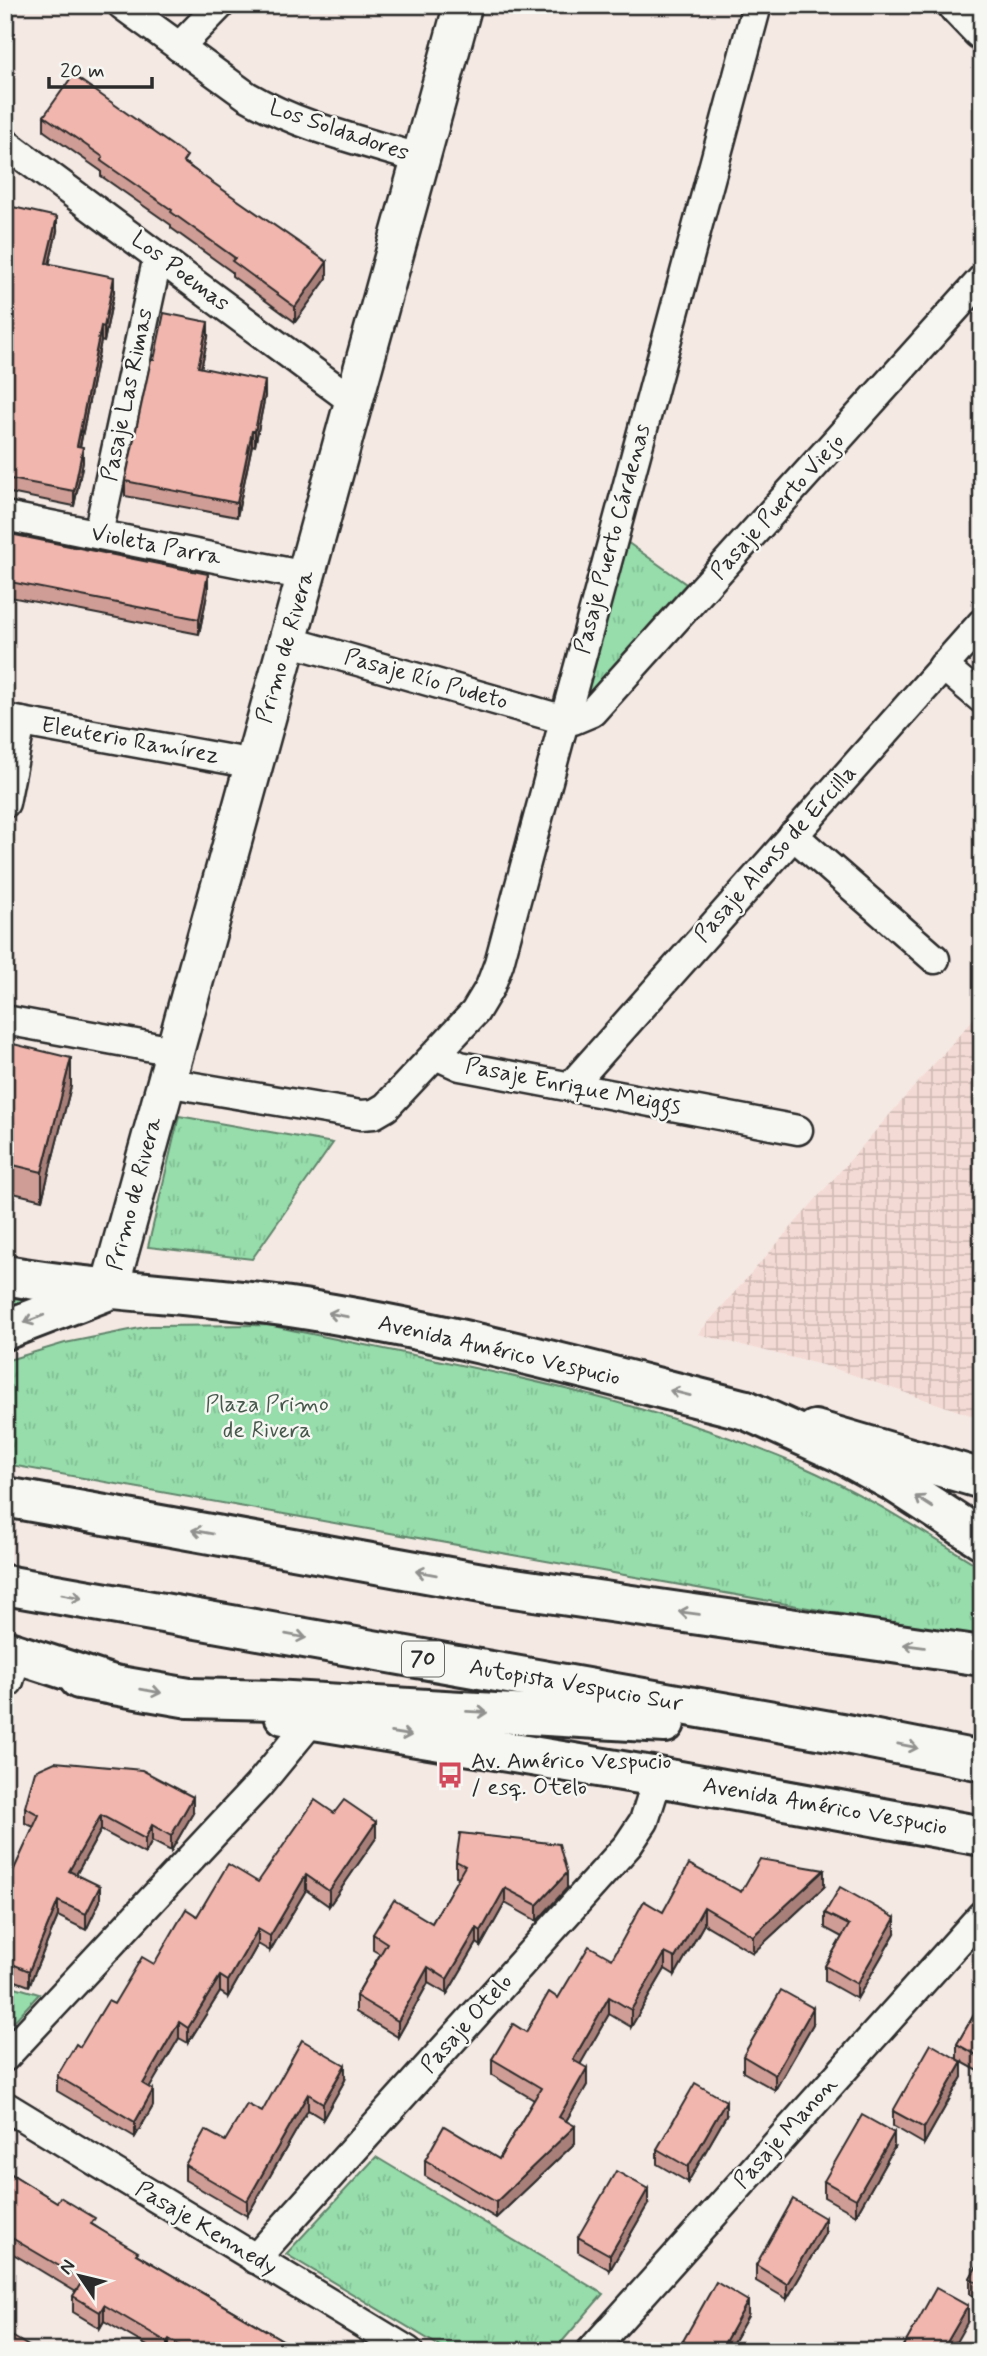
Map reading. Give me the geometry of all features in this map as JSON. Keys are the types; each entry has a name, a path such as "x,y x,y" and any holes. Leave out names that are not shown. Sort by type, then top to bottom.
{"main road":[{"path":"958,5 982,30"},
{"name":"Avenida Américo Vespucio","path":"5,1275 109,1290 289,1307 427,1332 746,1410 982,1479"},
{"path":"5,1330 109,1290"},
{"path":"746,1410 841,1453 894,1482 982,1539"},
{"path":"5,1497 493,1585 982,1656"},
{"name":"Autopista Vespucio Sur","path":"5,1584 982,1761"},
{"name":"Avenida Américo Vespucio","path":"6,1665 658,1777 982,1836"},
{"path":"189,1698 273,1700 841,1734"}],"street":[{"name":"Los Soldadores","path":"122,5 247,96 286,117 421,159"},
{"path":"179,47 220,5"},
{"name":"Primo de Rivera","path":"109,1290 463,5"},
{"name":"Pasaje Puerto Cárdenas","path":"436,1055 475,1012 495,975 757,5"},
{"name":"Los Poemas","path":"5,143 354,402"},
{"name":"Pasaje Las Rimas","path":"98,534 158,256"},
{"name":"Pasaje Puerto Viejo","path":"565,720 580,718 602,703 982,279"},
{"name":"Violeta Parra","path":"5,516 306,576"},
{"name":"Pasaje Alonso de Ercilla","path":"570,1086 982,623"},
{"name":"Pasaje Río Pudeto","path":"288,641 565,720"},
{"path":"943,666 982,699"},
{"path":"5,803 13,721"},
{"name":"Eleuterio Ramírez","path":"13,721 254,764"},
{"path":"793,835 935,959"},
{"name":"Pasaje Enrique Meiggs","path":"5,1020 170,1067 361,1115 374,1114 386,1107 436,1055 460,1066 798,1130"},
{"path":"5,2057 258,1786 313,1719"},
{"name":"Pasaje Otelo","path":"255,2259 628,1845 644,1821 658,1777"},
{"name":"Pasaje Manon","path":"591,2351 982,1914"},
{"name":"Pasaje Kennedy","path":"5,2106 408,2351"}],"shaded area":[{"path":"982,1009 982,1419 830,1367 698,1334"}],"green space":[{"path":"627,542 686,584 578,705"},
{"path":"179,1116 333,1143 252,1259 148,1247"},
{"path":"5,1292 67,1302 5,1319"},
{"name":"Plaza Primo de Rivera","path":"268,1325 471,1367 606,1399 737,1441 801,1466 871,1501 982,1568 982,1639 5,1464 5,1361 65,1343 150,1326"},
{"path":"5,1984 39,1994 5,2031"},
{"path":"376,2157 603,2294 554,2351 448,2351 286,2254"}],"building":[{"path":"73,75 187,156 183,162 327,262 295,307 232,261 235,258 171,212 172,210 101,161 103,157 44,116"},
{"path":"13,207 57,217 46,263 114,277 104,327 101,326 77,446 83,447 74,491 5,478 5,242"},
{"path":"164,313 208,322 198,367 265,381 237,503 125,481"},
{"path":"5,533 208,574 199,619 5,581"},
{"path":"5,1042 71,1058 42,1172 5,1163"},
{"path":"55,1762 142,1770 193,1797 171,1836 152,1825 145,1839 101,1815 69,1871 100,1886 86,1914 58,1901 29,1971 5,1961 5,1945 11,1932 5,1930 5,1889 39,1815 25,1807 35,1771"},
{"path":"315,1800 334,1813 344,1800 376,1822 329,1891 306,1875 270,1936 258,1929 228,1981 220,1976 188,2028 179,2022 143,2084 153,2090 135,2122 57,2076 76,2044 80,2047 108,2001 114,2004 142,1957 154,1964 186,1909 197,1916 228,1864 258,1882"},
{"path":"460,1833 559,1844 567,1873 537,1905 505,1888 481,1931 477,1928 447,1979 428,1967 398,2021 356,1996 387,1943 373,1934 394,1900 432,1923 465,1866 456,1861"},
{"path":"760,1859 824,1870 753,1936 704,1907 675,1958 665,1953 631,2010 609,1997 573,2060 587,2068 559,2117 575,2126 496,2202 425,2160 444,2126 499,2159 541,2088 492,2059 513,2024 526,2032 549,1992 558,1998 589,1946 612,1959 644,1901 663,1912 689,1864 741,1892"},
{"path":"840,1887 895,1918 857,1984 825,1966 849,1925 825,1913"},
{"path":"781,1990 813,2008 775,2075 743,2056"},
{"path":"982,2001 982,2058 957,2044"},
{"path":"302,2040 345,2065 323,2103 308,2094 247,2201 185,2165 205,2130 225,2141 247,2104 262,2112"},
{"path":"931,2044 962,2062 924,2128 893,2111"},
{"path":"695,2083 726,2101 688,2167 657,2149"},
{"path":"862,2115 894,2133 856,2199 824,2181"},
{"path":"5,2170 57,2202 60,2197 95,2218 91,2224 138,2252 136,2254 301,2351 189,2351 169,2339 167,2342 104,2305 100,2312 73,2296 83,2280 5,2234"},
{"path":"616,2171 648,2189 610,2255 578,2237"},
{"path":"793,2199 825,2218 787,2284 756,2265"},
{"path":"982,2257 982,2285 970,2278"},
{"path":"716,2282 748,2301 720,2351 699,2351 683,2341"},
{"path":"936,2288 968,2306 942,2351 901,2351"},
{"path":"5,2332 37,2351 5,2351"}],"place":[{"name":"Av. Américo Vespucio / esq. Otelo","path":"450,1775"}]}
